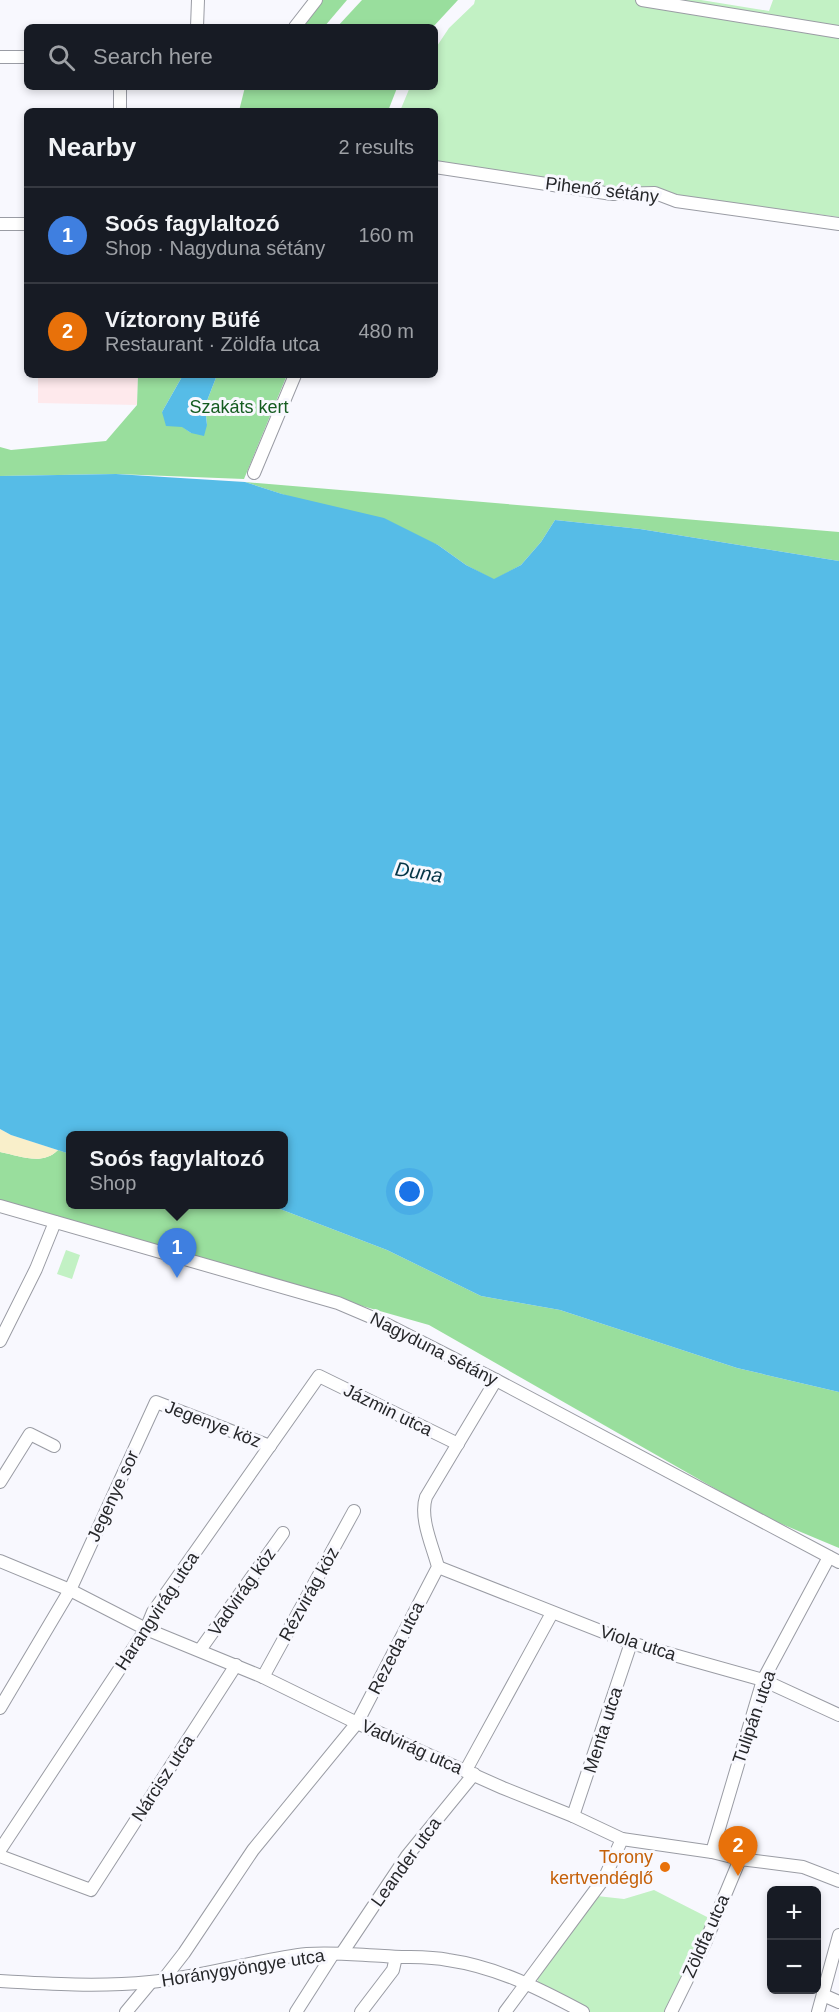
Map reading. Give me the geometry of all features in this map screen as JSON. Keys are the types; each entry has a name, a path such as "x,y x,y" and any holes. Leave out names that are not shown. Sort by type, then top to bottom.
{"street":[{"path":"197,24 198,0"},
{"path":"297,24 316,0"},
{"path":"642,0 839,32"},
{"path":"0,57 24,57"},
{"path":"120,90 120,108"},
{"name":"Pihenő sétány","path":"438,167 612,194 655,193 676,201 839,224"},
{"path":"0,224 24,224"},
{"path":"254,473 294,378"},
{"name":"Nagyduna sétány","path":"0,1206 338,1303 378,1320 496,1380 834,1560"},
{"path":"0,1341 36,1269 55,1222"},
{"name":"Jázmin utca","path":"318,1376 458,1444"},
{"name":"Harangvirág utca","path":"0,1850 146,1629 153,1612 318,1376"},
{"path":"438,1567 425,1516 424,1503 496,1380"},
{"name":"Jegenye köz","path":"156,1402 270,1446"},
{"name":"Jegenye sor","path":"0,1708 70,1590 156,1402"},
{"path":"0,1482 30,1434 54,1446"},
{"name":"Rézvirág köz","path":"262,1677 354,1510"},
{"name":"Vadvirág köz","path":"200,1650 283,1533"},
{"name":"Tulipán utca","path":"712,1852 763,1680 834,1560"},
{"name":"Vadvirág utca","path":"0,1561 70,1590 146,1629 236,1665 357,1723 622,1839 803,1867 839,1881"},
{"name":"Viola utca","path":"438,1567 631,1643 763,1680 839,1715"},
{"name":"Rezeda utca","path":"126,2012 184,1953 253,1850 357,1723 438,1567"},
{"name":"Leander utca","path":"296,2012 406,1856 470,1772 552,1612"},
{"name":"Menta utca","path":"573,1816 631,1643"},
{"name":"Nárcisz utca","path":"0,1856 91,1890 236,1665"},
{"path":"506,2012 605,1878 622,1839"},
{"name":"Zöldfa utca","path":"670,2012 705,1943 740,1859"},
{"path":"818,2012 839,1935"},
{"path":"184,1953 191,1977"},
{"name":"Horánygyöngye utca","path":"0,1981 80,1986 157,1981 191,1977 273,1959 308,1954 426,1957 470,1964 526,1983 583,2012"},
{"path":"361,2012 393,1970 396,1957"},
{"path":"824,1995 839,2002"}],"shaded area":[{"path":"38,378 138,378 137,405 38,403"}],"green space":[{"path":"323,0 347,0 327,24 304,24"},
{"path":"362,0 458,0 436,24 340,24"},
{"path":"475,0 701,0 769,11 773,0 839,0 839,217 438,163 438,108 401,108 409,90 438,90 438,44 449,28 474,4"},
{"path":"244,90 396,90 389,108 240,108"},
{"name":"Szakáts kert","path":"138,378 181,378 162,412 191,433 207,425 205,406 216,378 286,378 244,479 116,474 0,476 0,447 11,450 106,441 137,405"},
{"path":"245,482 839,532 839,561 640,529 555,520 541,542 521,565 494,580 466,565 438,545"},
{"path":"58,1150 66,1153 66,1209 280,1209 387,1250 481,1296 560,1310 737,1368 839,1392 839,1548 765,1517 429,1325 0,1203 0,1152 38,1159 52,1155"},
{"path":"66,1250 80,1255 72,1279 57,1274"},
{"path":"654,1890 709,1918 666,2012 587,2012 540,1989 536,1974 597,1896 624,1899"}],"sand":[{"path":"0,1129 11,1135 58,1150 52,1155 38,1159 0,1152"}],"water":[{"path":"181,378 216,378 205,406 207,425 204,436 191,433 182,427 166,426 162,412"},
{"name":"Duna","path":"116,474 245,482 282,494 384,518 438,545 466,565 494,579 521,565 541,542 555,520 640,529 839,561 839,1392 737,1368 560,1310 481,1296 387,1250 280,1209 288,1209 288,1131 66,1131 66,1153 11,1135 0,1129 0,476"}],"place":[{"name":"Soós fagylaltozó","path":"177,1278"},
{"name":"Torony kertvendéglő","path":"665,1867"},
{"name":"Víztorony Büfé","path":"738,1876"}]}
